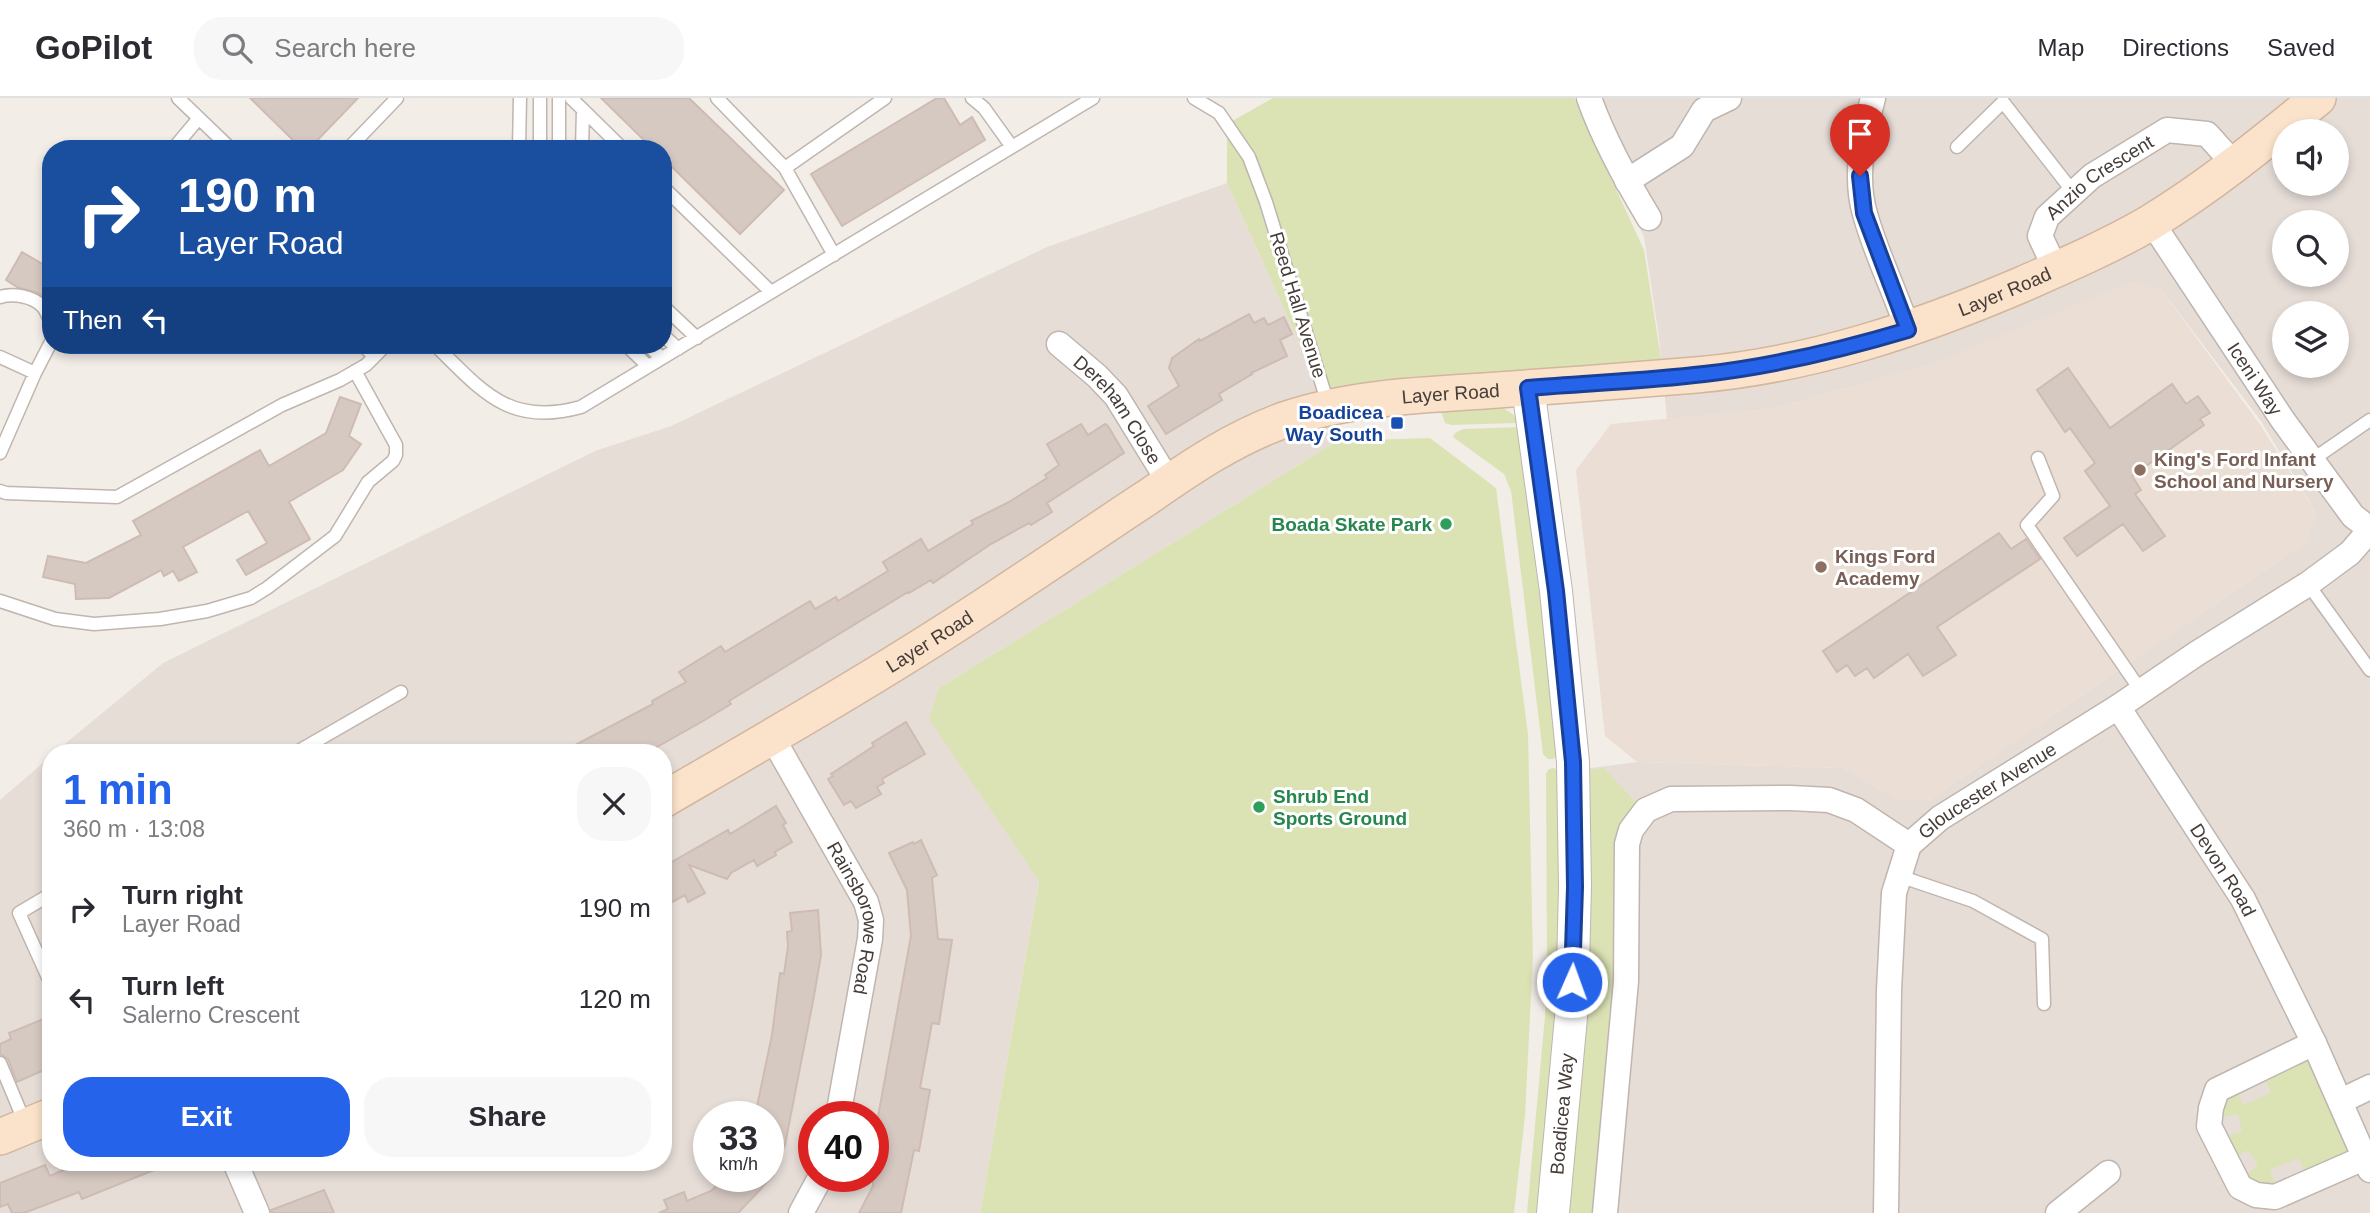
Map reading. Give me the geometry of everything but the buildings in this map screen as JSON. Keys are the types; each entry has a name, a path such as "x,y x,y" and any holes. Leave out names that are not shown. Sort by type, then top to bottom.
{"main road":[{"name":"Layer Road","path":"672,795 929,642 1169,482 1242,437 1286,420 1329,408 1430,395 1704,374 1798,359 1908,330 2104,248 2151,221 2235,165 2318,98"}],"street":[{"path":"1589,98 1627,181 1649,218"},
{"path":"1627,181 1682,146 1704,110 1729,98"},
{"path":"1873,98 1866,124 1860,168 1864,213 1908,330"},
{"name":"Anzio Crescent","path":"2056,270 2040,236 2047,218 2092,176 2167,131 2207,134 2235,165"},
{"name":"Iceni Way","path":"2151,221 2282,419 2353,516 2370,530"},
{"name":"Dereham Close","path":"1059,344 1116,396 1169,482"},
{"name":"Boadicea Way","path":"1528,388 1556,591 1573,762 1575,887 1572,1006 1552,1213"},
{"name":"Gloucester Avenue","path":"1886,1213 1889,989 1894,893 1909,845 1940,818 2308,584 2350,553 2370,530"},
{"name":"Devon Road","path":"2118,707 2243,899 2314,1043 2367,1164 2275,1197 2256,1195 2240,1186 2209,1126 2217,1090 2314,1043"},
{"name":"Rainsborowe Road","path":"772,737 866,902 871,920 870,939 841,1101"},
{"path":"1605,1213 1626,981 1627,844 1631,830 1646,810 1671,799 1829,800 1856,810 1909,845"},
{"path":"2341,1101 2370,1087"},
{"path":"239,1171 257,1213"},
{"path":"2058,1213 2108,1173"},
{"path":"801,1213 812,1192"}],"lane":[{"path":"178,98 222,140"},
{"path":"357,140 397,98"},
{"path":"519,140 520,98"},
{"path":"540,98 540,140"},
{"path":"559,98 559,140"},
{"path":"571,98 614,140"},
{"path":"717,98 785,168 834,255"},
{"path":"785,168 886,98"},
{"path":"972,98 984,108 1012,147"},
{"path":"672,352 1093,98"},
{"name":"Reed Hall Avenue","path":"1194,98 1219,113 1249,157 1266,202 1329,408"},
{"path":"1957,147 2005,100 2074,193"},
{"path":"582,140 583,110"},
{"path":"181,140 199,118"},
{"path":"608,134 608,140"},
{"path":"672,196 772,292"},
{"path":"0,297 10,294 42,306"},
{"path":"672,314 697,338"},
{"path":"672,343 678,349"},
{"path":"0,453 45,354"},
{"path":"371,354 374,357"},
{"path":"0,491 117,497 282,405 340,380 377,354"},
{"path":"444,354 486,394 512,407 535,414 557,414 581,407 669,354"},
{"path":"635,354 648,366"},
{"path":"658,354 662,358"},
{"path":"0,357 35,373"},
{"path":"0,601 55,619 94,624 160,619 207,611 251,598 267,588 335,536 368,482 387,468 396,455 396,445 355,371"},
{"path":"2312,460 2370,421"},
{"path":"2038,458 2053,495 2027,525 2141,691"},
{"path":"2308,584 2370,670"},
{"path":"311,744 401,692"},
{"path":"1899,876 1973,901 2042,939 2044,1004"},
{"path":"42,899 19,912 42,964"},
{"path":"0,1063 26,1127"}],"shaded area":[{"path":"1577,98 2370,98 2370,1213 1565,1213 1583,769 1637,762 1843,768 1899,800 1929,800 2306,542 2316,513 2261,421 2160,288 1923,367 1771,409 1667,419 1659,338 1644,237"},
{"path":"1227,183 1329,408 1337,441 939,688 930,719 1039,880 980,1213 0,1213 0,800 42,764 42,1171 672,1171 672,744 65,744 163,663 595,451 671,426 1047,247"},
{"name":"Kings Ford Academy","path":"2133,281 2160,288 2261,426 2316,513 2306,542 1929,800 1899,800 1843,768 1637,762 1605,736 1576,470 1611,424 1771,409 1923,367"}],"green space":[{"path":"1273,98 1574,98 1644,250 1662,365 1329,408 1227,183 1227,124"},
{"path":"1500,406 1514,415 1518,423 1451,425 1445,423 1440,408"},
{"path":"1520,427 1555,705 1559,755 1553,759 1548,759 1543,754 1511,491 1504,474 1453,437 1463,429"},
{"name":"Shrub End Sports Ground","path":"1430,438 1496,488 1528,734 1533,956 1525,1116 1514,1213 980,1213 1039,881 929,719 939,688 1337,441"},
{"path":"1552,768 1560,773 1564,885 1543,1213 1527,1213 1545,1016 1546,774"},
{"path":"1604,768 1639,806 1619,923 1600,1213 1568,1213 1584,771"},
{"path":"2302,1057 2310,1061 2351,1151 2306,1173 2298,1158 2270,1170 2278,1188 2271,1191 2244,1176 2258,1166 2248,1150 2233,1158 2224,1136 2242,1132 2238,1114 2220,1118 2217,1104 2235,1086 2243,1105 2271,1093 2265,1079"}],"place":[{"name":"Boadicea Way South","path":"1397,423"},
{"name":"King's Ford Infant School and Nursery","path":"2140,470"},
{"name":"Boada Skate Park","path":"1446,524"},
{"name":"Kings Ford Academy","path":"1821,567"},
{"name":"Shrub End Sports Ground","path":"1259,807"}],"route":[{"path":"1572,982 1575,887 1573,762 1556,591 1528,388 1704,374 1798,359 1908,330 1864,213 1860,176"}]}
